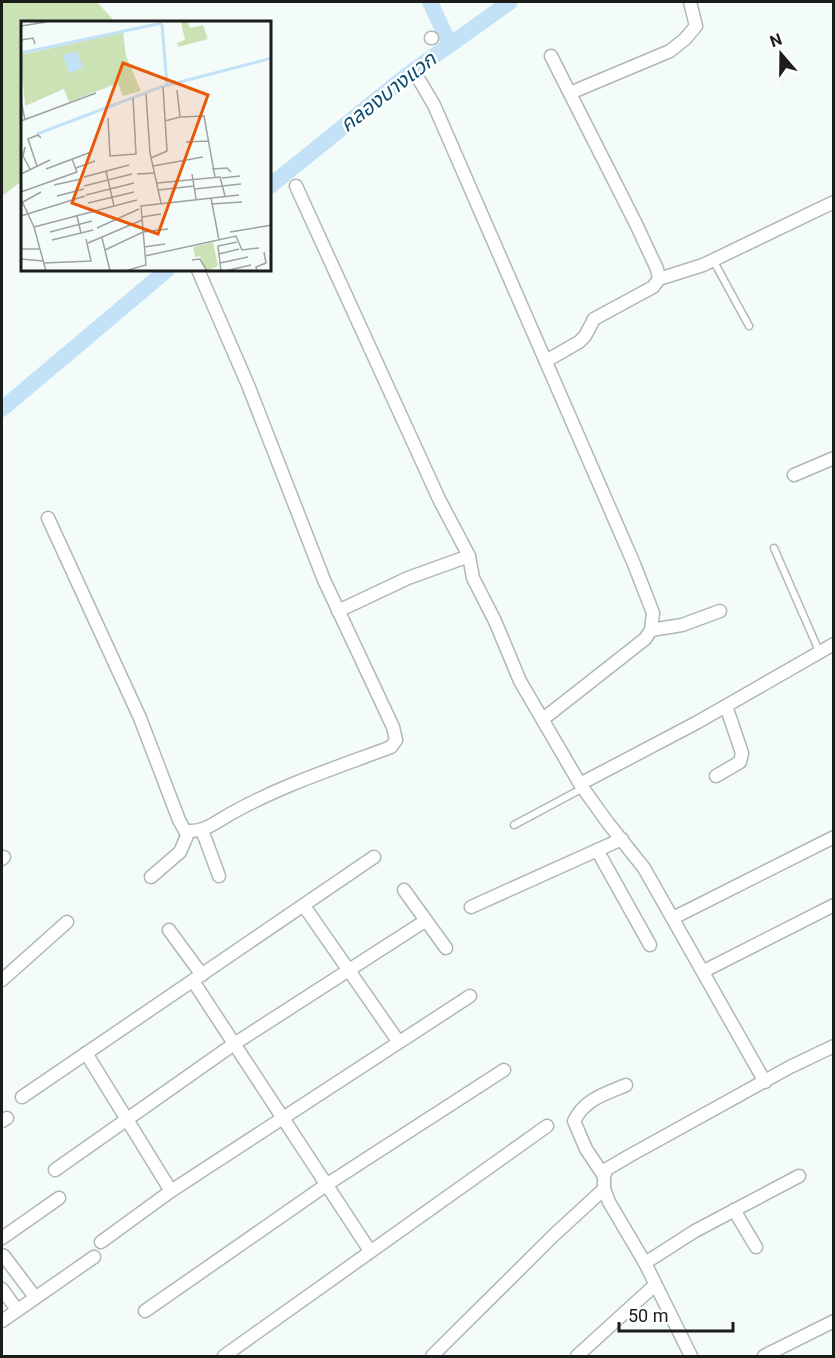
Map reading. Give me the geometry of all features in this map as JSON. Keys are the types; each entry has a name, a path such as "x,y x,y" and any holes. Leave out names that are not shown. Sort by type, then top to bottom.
{"street":[{"path":"570,93 670,51 696,26 690,2"},
{"path":"546,361 579,342 594,319 653,287 658,279 657,269 551,56"},
{"path":"418,78 434,105 634,564 653,613 651,630 645,639 543,719"},
{"path":"296,186 439,499 469,556 473,578 495,621 520,681 582,786 644,868 765,1082"},
{"path":"658,279 713,260 834,202"},
{"path":"48,518 141,718 185,831 202,830 267,794 391,747 396,740 393,727 338,611 311,547 248,385 199,272"},
{"path":"794,475 834,459"},
{"path":"338,611 408,578 469,556"},
{"path":"651,630 682,625 720,611"},
{"path":"582,786 834,644"},
{"path":"716,776 740,762 742,753 726,706"},
{"path":"202,830 219,876"},
{"path":"151,877 180,852 189,831"},
{"path":"674,918 834,837"},
{"path":"471,907 622,839"},
{"path":"597,850 650,945"},
{"path":"21,1097 374,857"},
{"path":"404,890 446,948"},
{"path":"704,971 834,905"},
{"path":"304,906 398,1041"},
{"path":"55,1170 128,1121 234,1044 425,921"},
{"path":"2,980 67,922"},
{"path":"169,930 234,1044 370,1251"},
{"path":"101,1242 171,1191 470,996"},
{"path":"432,1356 604,1182 607,1169 834,1046"},
{"path":"86,1053 171,1191"},
{"path":"145,1311 326,1185 504,1070"},
{"path":"626,1085 589,1101 574,1120 586,1149 604,1182 609,1202 645,1263 691,1356"},
{"path":"224,1356 547,1126"},
{"path":"645,1263 695,1231 799,1176"},
{"path":"2,1238 59,1198"},
{"path":"734,1210 756,1247"},
{"path":"2,1256 35,1297"},
{"path":"2,1321 94,1257"},
{"path":"578,1356 655,1285"},
{"path":"2,1289 17,1310"},
{"path":"764,1356 834,1321"}],"lane":[{"path":"713,260 749,326"},
{"path":"774,548 819,651"},
{"path":"514,825 582,786"}],"green space":[{"path":"2,2 97,2 114,21 21,21 21,182 2,196"}],"waterway":[{"path":"430,2 450,45"},
{"name":"คลองบางแวก","path":"272,184 406,76 510,2"},
{"name":"คลองบางแวก","path":"2,409 165,272"}]}
